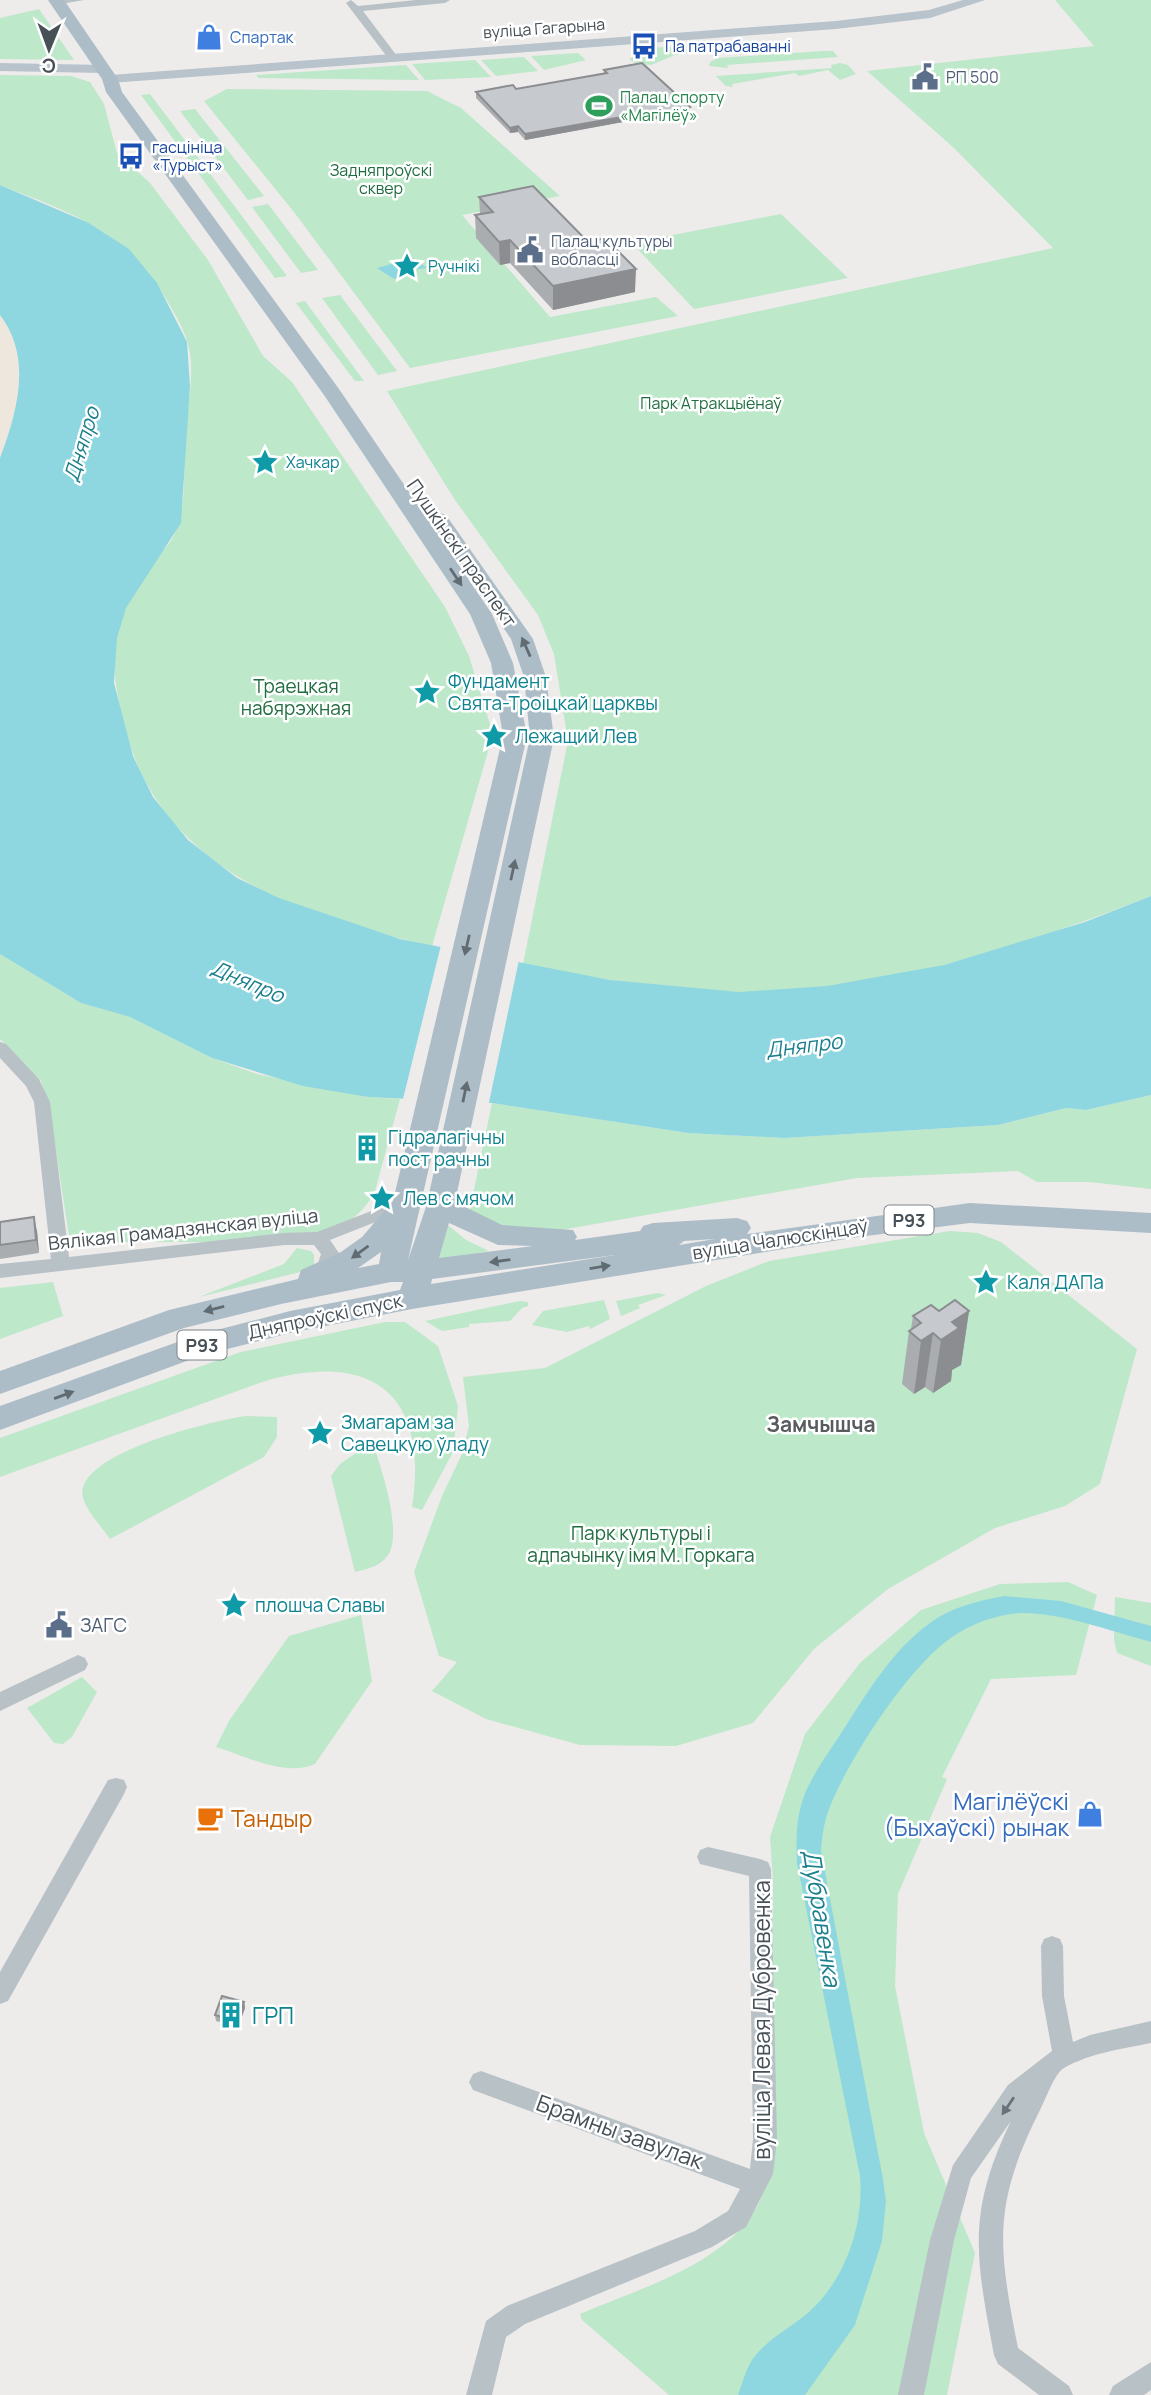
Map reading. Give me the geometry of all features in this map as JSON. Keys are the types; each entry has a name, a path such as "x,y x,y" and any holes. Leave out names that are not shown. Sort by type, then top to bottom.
{"main road":[{"name":"вуліца Гагарына","path":"0,67 107,74 393,56 872,22 930,14 978,0"},
{"name":"Пушкінскі праспект","path":"57,2 107,74 114,92 332,393 481,614 502,663 515,736 391,1272"},
{"name":"Пушкінскі праспект","path":"107,74 127,90 510,618 531,660 542,737 440,1207 412,1298"},
{"name":"вуліца Чалюскінцаў","path":"422,1268 466,1265 967,1198 1031,1198 1151,1206"},
{"name":"Пушкінскі праспект","path":"281,1293 325,1269 351,1259 372,1244 407,1203"},
{"path":"440,1207 488,1231 520,1237 620,1236 737,1228"},
{"name":"вуліца Чалюскінцаў","path":"412,1298 858,1227 971,1213 1151,1223"},
{"name":"Р93","path":"391,1272 422,1268"},
{"path":"391,1272 412,1298"},
{"name":"Дняпроўскі спуск","path":"0,1383 179,1318 281,1293 391,1272"},
{"name":"Дняпроўскі спуск","path":"0,1418 194,1347 289,1321 412,1298"}],"street":[{"path":"57,2 79,0"},
{"path":"349,0 393,56"},
{"path":"357,9 445,0"},
{"path":"0,1048 33,1083 42,1102 61,1264"},
{"name":"Вялікая Грамадзянская вуліца","path":"0,1271 284,1239 319,1238 407,1203"},
{"path":"319,1238 330,1253 325,1269"},
{"path":"0,1702 78,1664"},
{"path":"0,1994 116,1787"},
{"name":"вуліца Левая Дубровенка","path":"479,2395 483,2368 495,2330 516,2315 703,2239 737,2219 757,2184 765,2139 760,1869 708,1857"},
{"path":"1052,1946 1058,2059 1018,2128 993,2201 991,2267 1007,2355 1060,2395"},
{"path":"911,2395 943,2240 961,2173 1016,2093 1058,2059 1151,2032"},
{"name":"Брамны завулак","path":"481,2082 721,2168 757,2184"},
{"path":"1122,2395 1151,2375"}],"green space":[{"name":"Парк Атракцыёнаў","path":"1055,0 1151,0 1151,896 1001,949 897,976 845,985 792,990 712,991 630,983 523,964 568,741 554,654 538,615 455,500 387,391 1053,248 954,148 867,71 1094,46"},
{"path":"39,9 74,60 0,59 0,18"},
{"path":"738,43 724,50 675,55 651,65 637,64 629,59 649,48"},
{"path":"833,51 838,57 727,65 728,68 709,66 710,62 718,58"},
{"path":"578,53 586,60 544,70 531,56"},
{"path":"524,57 538,71 496,76 481,60"},
{"path":"475,60 491,77 425,80 412,64"},
{"path":"406,65 419,80 258,78 256,75"},
{"path":"831,65 848,65 856,74 840,80 828,70 799,76 795,73 732,84 733,87 726,86 716,76 832,68"},
{"name":"Траецкая набярэжная","path":"0,75 71,76 90,82 104,104 117,153 150,183 208,260 263,356 292,382 445,607 469,656 493,734 432,946 334,920 287,902 243,880 204,852 170,818 143,777 122,715 115,676 115,649 120,623 135,589 171,540 178,526 184,489 185,438 191,384 190,353 179,321 153,279 117,242 75,216 0,185"},
{"name":"Задняпроўскі сквер","path":"227,89 427,91 461,108 560,196 462,215 550,317 656,297 678,316 410,368 294,212 204,101"},
{"path":"150,94 287,276 275,278 141,95"},
{"path":"195,109 264,196 248,200 180,111"},
{"path":"268,204 318,270 301,273 252,207"},
{"path":"781,214 848,278 694,309 632,243"},
{"path":"340,295 397,371 378,375 322,298"},
{"path":"305,301 364,381 355,381 296,303"},
{"path":"0,954 81,1003 130,1017 212,1058 257,1074 368,1097 400,1099 371,1198 356,1216 330,1231 221,1242 70,1242 49,1106 41,1081 0,1039"},
{"path":"1151,1095 1151,1189 1090,1182 1037,1182 1018,1171 857,1178 533,1235 473,1216 470,1209 492,1103 688,1133 784,1138 998,1125 1066,1108 1086,1110"},
{"path":"449,1226 466,1240 489,1251 439,1260 434,1256 444,1228"},
{"name":"Парк культуры і адпачынку імя М. Горкага","path":"950,1231 978,1233 1001,1242 1137,1349 1100,1484 1065,1506 995,1528 888,1589 814,1649 753,1723 676,1746 580,1745 486,1719 432,1691 457,1662 439,1656 414,1572 442,1496 462,1454 469,1426 463,1377 545,1368 706,1286 769,1261"},
{"path":"297,1248 311,1251 314,1265 304,1271 199,1297 284,1264"},
{"path":"53,1282 63,1316 0,1339 0,1288"},
{"path":"658,1293 666,1295 638,1305 640,1308 621,1316 616,1301"},
{"path":"604,1300 610,1319 590,1329 589,1326 567,1332 532,1325 543,1311"},
{"path":"520,1301 528,1302 528,1306 522,1308 510,1321 469,1324 469,1327 442,1331 425,1321"},
{"path":"385,1322 405,1322 438,1346 458,1406 453,1452 422,1510 412,1507 415,1467 411,1434 401,1408 384,1389 362,1377 334,1372 300,1373 262,1382 0,1477 0,1438 241,1352"},
{"path":"246,1416 277,1417 277,1437 264,1457 110,1539 91,1514 83,1498 85,1482 99,1467 148,1442 206,1424"},
{"path":"372,1442 389,1499 392,1545 382,1562 355,1572 331,1476 340,1464"},
{"path":"1068,1582 1097,1595 1076,1675 991,1679 942,1777 947,1779 898,1894 895,1986 924,2133 975,2253 947,2395 669,2395 582,2320 580,2314 694,2264 720,2247 742,2227 759,2203 768,2175 773,1881 770,1837 805,1734 860,1663 921,1610 1000,1584"},
{"path":"1115,1597 1151,1603 1151,1666 1117,1653 1114,1640"},
{"path":"361,1615 372,1681 315,1764 278,1767 216,1747 229,1721 289,1636"},
{"path":"82,1677 97,1692 72,1737 63,1744 54,1743 27,1708"}],"sand":[{"path":"0,315 16,349 19,385 12,422 0,458"}],"water":[{"name":"Дняпро","path":"0,185 89,223 129,249 157,283 187,342 190,386 181,523 126,608 117,638 114,683 133,756 153,797 188,840 237,878 279,898 400,939 610,980 739,992 827,986 944,965 1085,922 1151,896 1151,1095 1086,1110 1066,1108 998,1125 784,1138 688,1133 492,1103 368,1097 303,1086 212,1058 130,1017 81,1003 0,954 0,458 16,404 19,367 10,332 0,315"},
{"path":"413,258 427,268 403,271 406,276 394,279 377,268"},
{"name":"Дубравенка","path":"1004,1596 1061,1601 1151,1626 1151,1642 1070,1619 1037,1614 1012,1614 976,1624 952,1637 917,1670 881,1716 850,1766 827,1814 821,1851 883,2179 886,2201 882,2241 855,2325 805,2395 738,2395 755,2356 809,2312 833,2284 850,2250 859,2213 860,2176 797,1863 797,1831 803,1799 815,1774 859,1705 903,1647 930,1623 947,1613"}],"pier":[{"path":"441,945 519,960 488,1107 402,1103"}],"building":[{"name":"Палац спорту «Магілёў»","path":"642,63 690,107 525,134 518,126 510,128 476,92 513,85 516,89 607,73 604,70"},
{"path":"533,186 588,242 605,238 636,269 553,286 510,240 499,242 475,215 493,212 479,197"},
{"path":"34,1217 36,1240 0,1245 0,1222"},
{"path":"955,1300 969,1311 952,1322 959,1328 941,1340 933,1333 921,1341 909,1331 921,1323 913,1316 931,1305 939,1311"},
{"path":"222,1996 244,2002 237,2021 215,2015"}],"place":[{"name":"Спартак","path":"209,37"},
{"name":"Па патрабаванні","path":"644,46"},
{"name":"РП 500","path":"925,77"},
{"name":"Палац спорту «Магілёў»","path":"599,106"},
{"name":"гасцініца «Турыст»","path":"131,156"},
{"name":"Палац культуры вобласці","path":"530,250"},
{"name":"Ручнікі","path":"407,266"},
{"name":"Хачкар","path":"265,462"},
{"name":"Фундамент Свята-Троіцкай царквы","path":"427,692"},
{"name":"Лежащий Лев","path":"494,736"},
{"name":"Гідралагічны пост рачны","path":"367,1148"},
{"name":"Лев с мячом","path":"382,1198"},
{"name":"Каля ДАПа","path":"986,1282"},
{"name":"Змагарам за Савецкую ўладу","path":"320,1433"},
{"name":"плошча Славы","path":"234,1605"},
{"name":"ЗАГС","path":"59,1625"},
{"name":"Магілёўскі (Быхаўскі) рынак","path":"1090,1814"},
{"name":"Тандыр","path":"210,1818"},
{"name":"ГРП","path":"231,2015"}],"district":[{"name":"Замчышча","path":"821,1424"}]}
